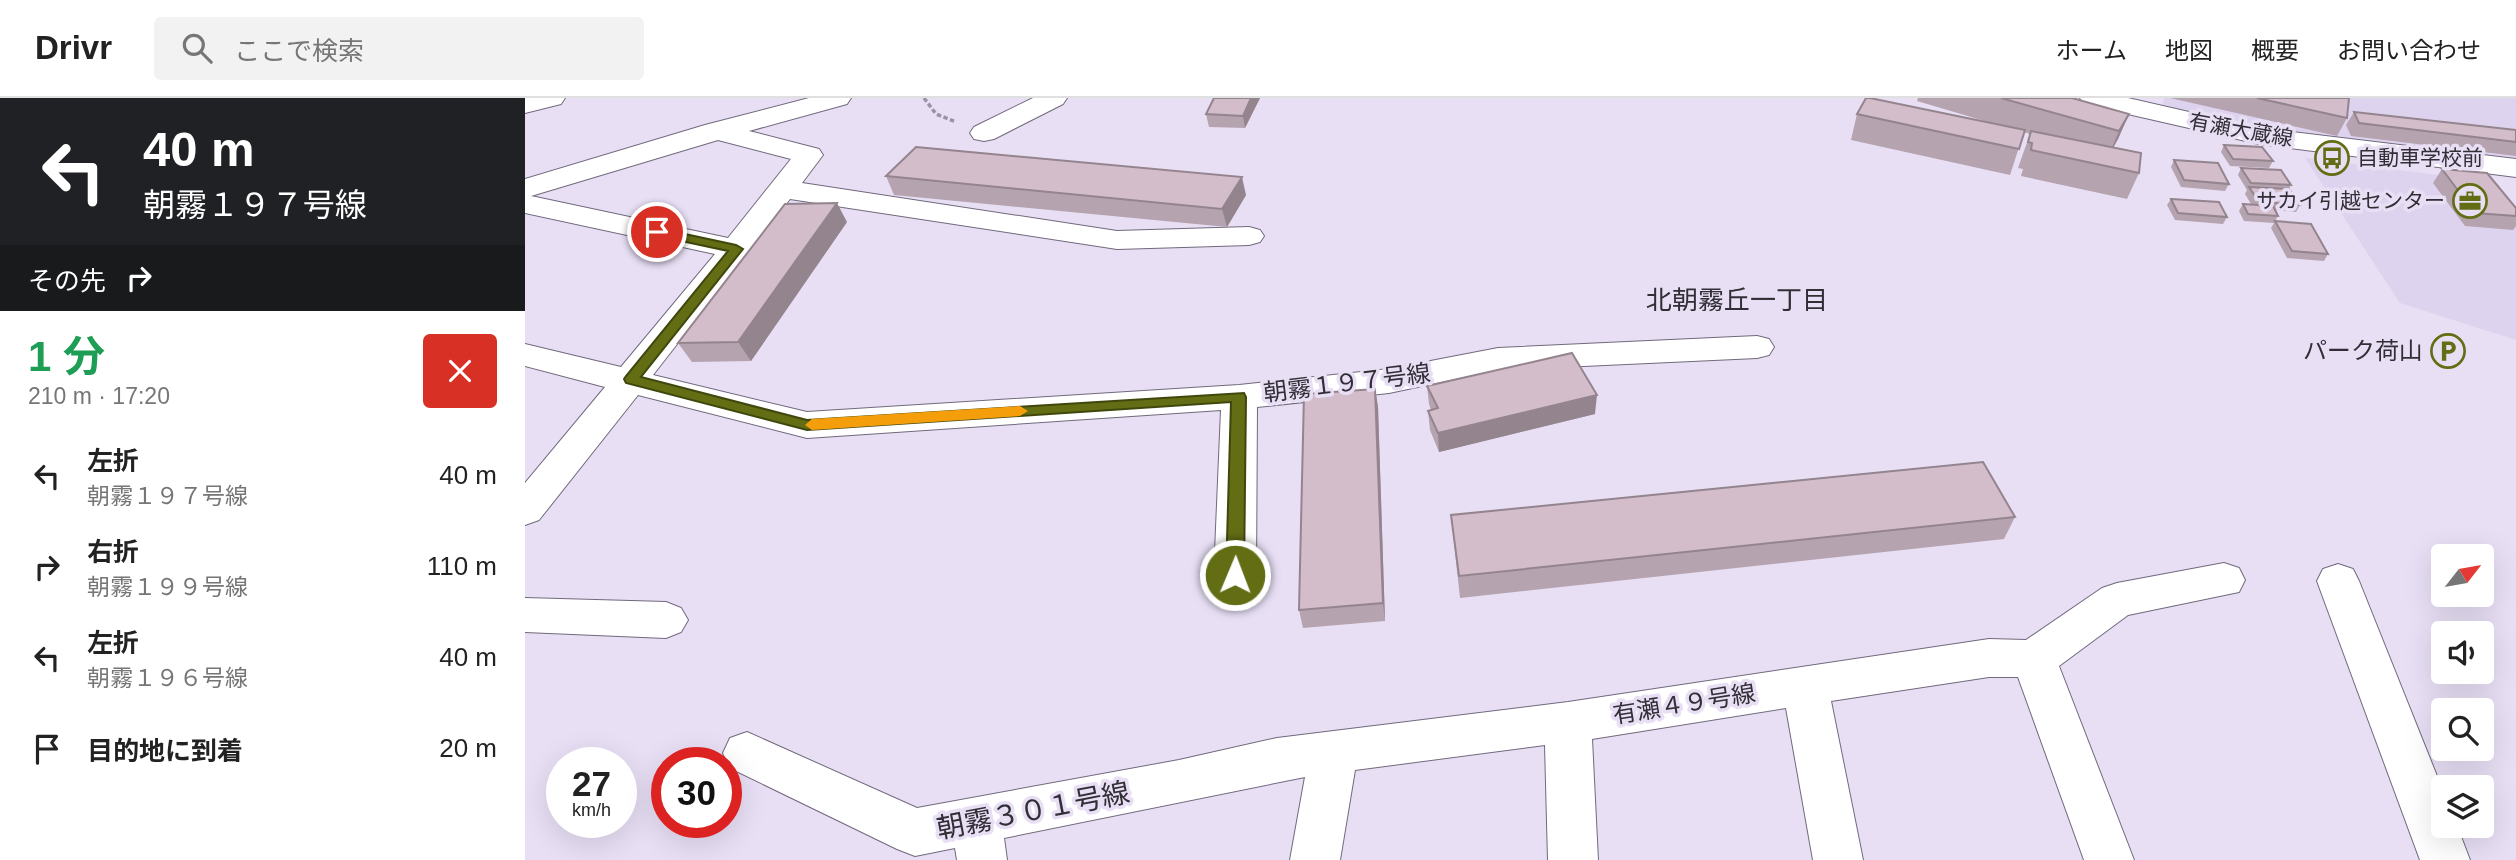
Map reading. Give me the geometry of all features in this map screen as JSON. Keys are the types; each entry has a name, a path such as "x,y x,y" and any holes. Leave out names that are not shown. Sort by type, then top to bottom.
{"street":[{"path":"525,105 552,98"},
{"path":"525,189 589,167 838,98"},
{"path":"984,133 1054,98"},
{"name":"有瀬大蔵線","path":"2093,98 2259,136 2516,168"},
{"path":"525,510 809,155 715,131"},
{"path":"782,189 1117,240 1249,236"},
{"path":"525,204 736,249"},
{"name":"朝霧１９７号線","path":"525,355 631,379 807,425 1238,397 1389,381 1498,359 1757,347"},
{"path":"1235,575 1238,397"},
{"path":"2109,860 2034,659 2117,600 2224,580"},
{"path":"2338,581 2445,860"},
{"path":"525,615 666,620"},
{"name":"有瀬４９号線","path":"1333,751 1568,722 1989,658 2034,659"},
{"path":"1805,686 1838,860"},
{"path":"1568,722 1573,860"},
{"path":"1314,860 1333,751"},
{"name":"朝霧３０１号線","path":"747,753 915,832 979,840 1179,782 1277,759 1333,751"}],"path":[{"path":"924,98 936,114"}],"shaded area":[{"path":"2164,98 2516,98 2516,158 2251,128 2162,108"},
{"path":"2305,158 2478,180 2516,227 2516,340 2400,303"}],"building":[{"path":"1214,98 1251,98 1243,116 1206,114"},
{"path":"1866,98 2025,130 2019,149 1857,114"},
{"path":"2001,98 2072,98 2129,114 2119,131"},
{"path":"2257,98 2349,98 2347,118"},
{"path":"2354,112 2516,130 2516,142 2359,123"},
{"path":"2031,131 2141,153 2139,173 2031,150 2032,143 2028,142"},
{"path":"2224,145 2262,147 2273,161 2233,159"},
{"path":"916,147 1242,177 1222,209 886,176"},
{"path":"2174,160 2218,163 2229,184 2184,180"},
{"path":"2241,168 2281,170 2291,185 2251,183"},
{"path":"2442,169 2487,173 2516,208 2516,216 2475,213"},
{"path":"2249,187 2289,189 2300,205 2259,202"},
{"path":"2171,199 2219,202 2227,217 2178,213"},
{"path":"837,203 738,342 678,343 785,204"},
{"path":"2243,204 2273,206 2278,216 2248,214"},
{"path":"2275,221 2311,224 2328,254 2292,251"},
{"path":"1572,353 1597,395 1438,433 1428,411 1438,408 1427,386"},
{"path":"1375,389 1383,603 1299,610 1304,394"},
{"path":"1983,462 2015,517 1459,576 1451,515"}],"slow traffic":[{"path":"812,425 1020,411"}],"place":[{"name":"自動車学校前","path":"2332,158"},
{"name":"サカイ引越センター","path":"2470,201"},
{"name":"パーク荷山","path":"2448,351"}],"district":[{"name":"北朝霧丘一丁目","path":"1737,300"}],"route":[{"path":"657,232 736,249 631,379 807,425 1238,397 1235,575"}]}
